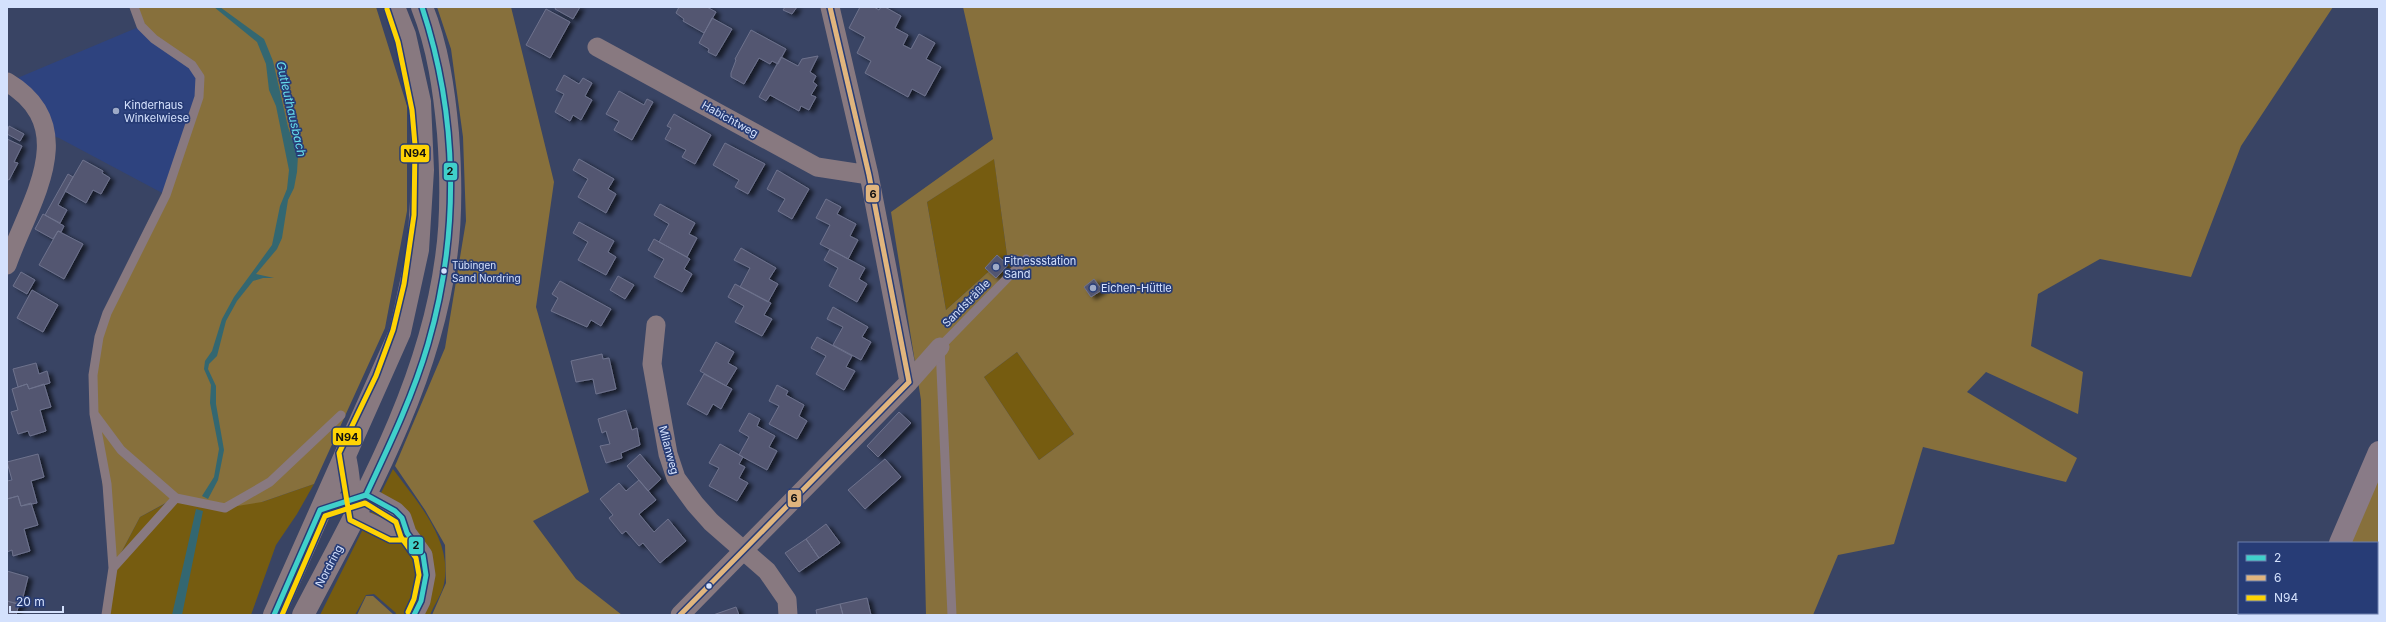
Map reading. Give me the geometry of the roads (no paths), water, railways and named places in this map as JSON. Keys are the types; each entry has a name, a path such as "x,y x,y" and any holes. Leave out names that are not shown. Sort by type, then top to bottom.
{"main road":[{"path":"2340,542 2379,452"}],"street":[{"path":"274,615 400,332 418,250 423,170 420,102 405,35 394,7"},
{"name":"Nordring","path":"303,615 414,384 428,343 446,258 450,167 444,92 430,26 422,7"},
{"path":"830,7 869,175 909,382"},
{"name":"Habichtweg","path":"597,47 817,167 869,175"},
{"path":"7,82 31,100 42,121 47,148 43,176 7,265"},
{"name":"Milanweg","path":"656,325 652,364 668,454 676,478 695,504 767,571 787,600 788,615"},
{"path":"680,615 909,382 940,347"},
{"name":"Nordring","path":"346,455 351,470 357,503"},
{"path":"320,510 357,503 394,510 402,518 407,534 423,555 426,575 421,601 414,615"}],"lane":[{"path":"106,615 113,568 107,484 94,414 93,375 101,331 107,313 166,195 199,97 200,77 192,64 154,39 141,26 134,7"},
{"name":"Sandsträßle","path":"940,347 1026,260"},
{"path":"940,347 952,615"},
{"path":"94,414 121,450 176,498 225,508 270,482 341,415"},
{"path":"113,568 176,498"}],"place":[{"name":"Kinderhaus Winkelwiese","path":"116,111"},
{"name":"Fitnessstation Sand","path":"996,267"},
{"name":"Tübingen Sand Nordring","path":"444,271"},
{"name":"Eichen-Hüttle","path":"1093,288"}],"water label":[{"name":"Gutleuthausbach","path":"291,109"}]}
